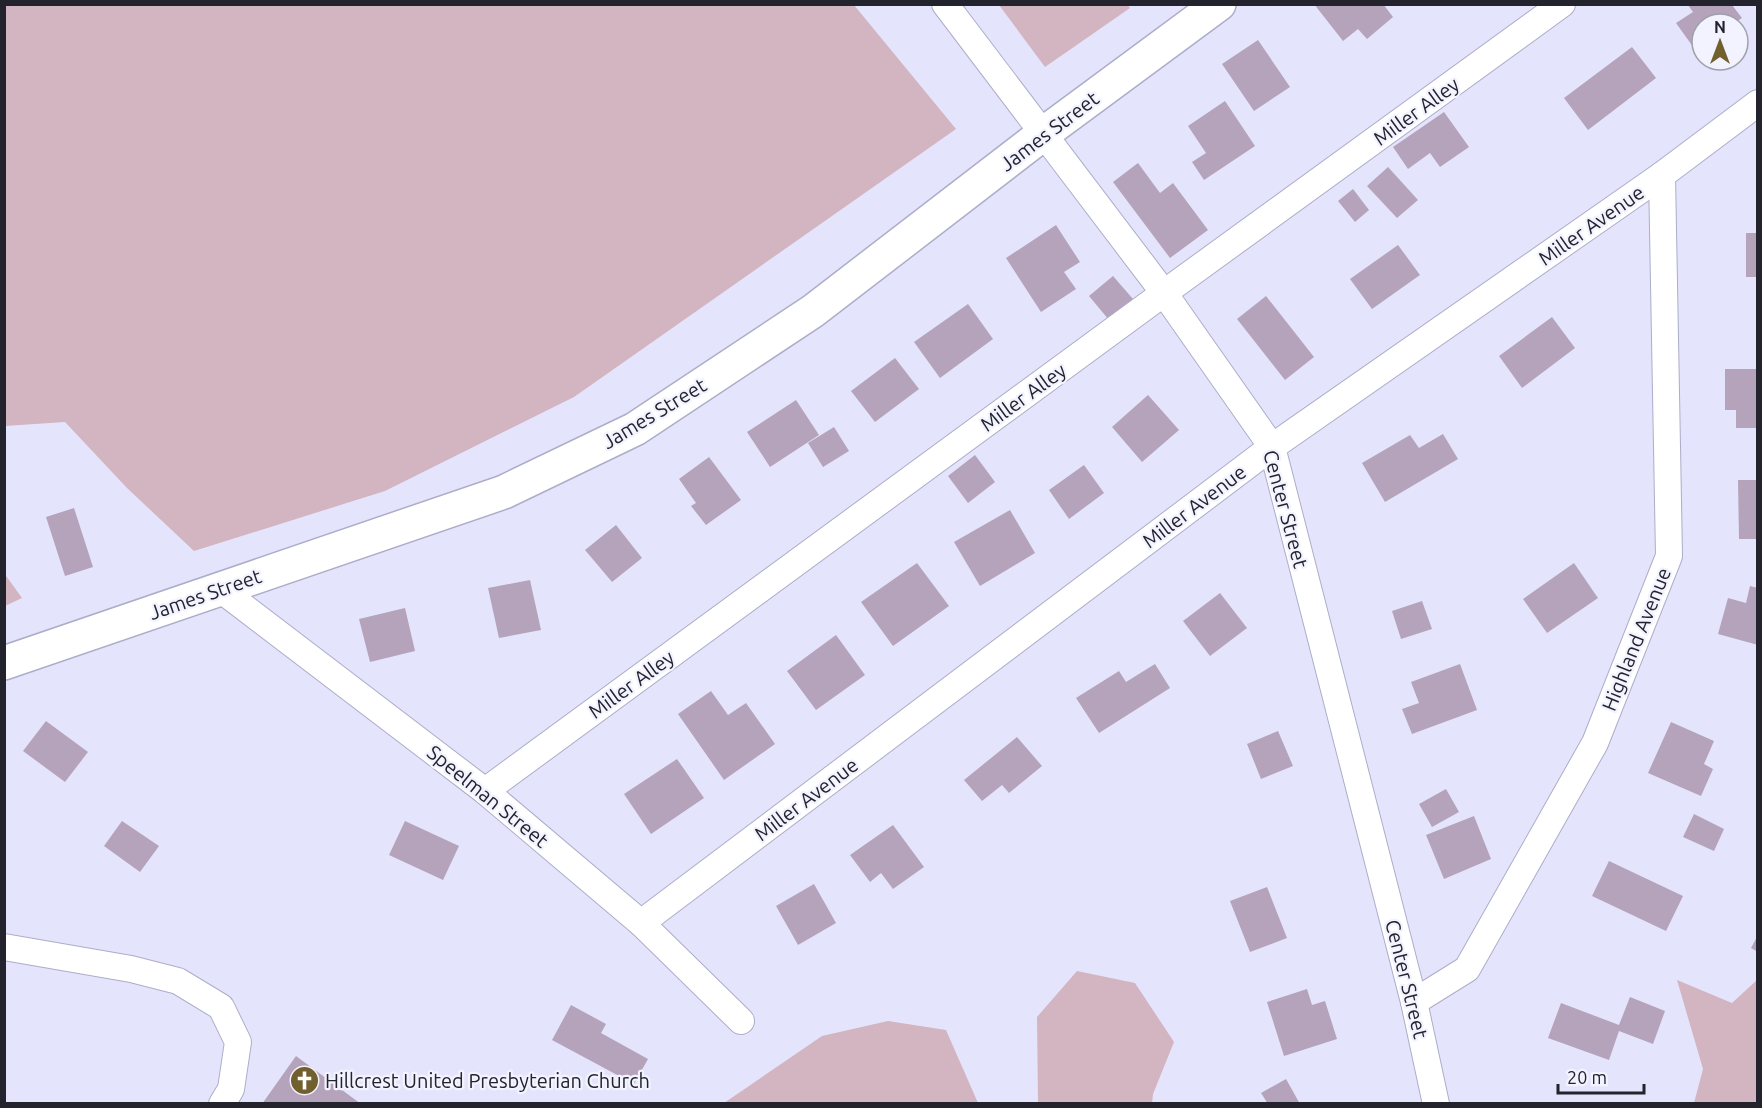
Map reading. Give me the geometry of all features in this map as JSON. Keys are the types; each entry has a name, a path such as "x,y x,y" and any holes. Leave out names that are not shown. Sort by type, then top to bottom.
{"street":[{"name":"Center Street","path":"945,4 1164,293 1272,447 1414,1002 1436,1104"},
{"name":"James Street","path":"4,663 504,492 635,429 813,311 1043,134 1219,4"},
{"name":"Miller Alley","path":"485,791 1562,4"},
{"name":"Miller Avenue","path":"641,923 1272,447 1662,175 1758,103"},
{"name":"Highland Avenue","path":"1414,1002 1467,969 1594,743 1669,556 1662,175"},
{"name":"Speelman Street","path":"220,589 485,791 641,923 741,1022"},
{"path":"4,947 131,969 178,981 221,1007 238,1042 231,1089 222,1104"}],"shaded area":[{"path":"5,4 854,5 956,129 574,397 385,491 194,551 127,488 65,422 5,426"},
{"path":"1127,4 1130,8 1045,67 999,5"},
{"path":"4,573 22,598 5,606 4,606"},
{"path":"1077,971 1135,983 1174,1042 1153,1094 1152,1103 1038,1103 1037,1017"},
{"path":"1677,980 1732,1003 1757,980 1757,1103 1694,1103 1703,1069"},
{"path":"888,1021 946,1030 978,1103 724,1103 822,1036"}],"building":[{"path":"1314,4 1383,4 1393,17 1367,39 1358,29 1343,41"},
{"path":"1688,5 1732,5 1737,12 1693,12"},
{"path":"1690,14 1690,43 1676,23"},
{"path":"1258,40 1290,87 1254,111 1222,64"},
{"path":"1632,47 1656,78 1588,130 1564,98"},
{"path":"1225,101 1255,146 1204,180 1192,162 1206,153 1188,126"},
{"path":"1444,112 1469,147 1440,167 1430,153 1408,169 1393,147"},
{"path":"1138,163 1160,193 1173,183 1208,230 1170,258 1113,182"},
{"path":"1388,167 1418,200 1397,218 1367,186"},
{"path":"1353,189 1369,210 1355,222 1338,201"},
{"path":"1056,225 1080,262 1064,272 1076,289 1041,312 1006,258"},
{"path":"1746,233 1758,233 1758,277 1746,277"},
{"path":"1398,245 1420,275 1372,309 1350,279"},
{"path":"1113,276 1133,299 1109,320 1089,296"},
{"path":"1266,296 1314,357 1285,380 1237,319"},
{"path":"968,304 993,339 940,378 914,342"},
{"path":"1552,317 1575,348 1522,388 1499,356"},
{"path":"895,358 919,389 875,422 851,391"},
{"path":"1725,369 1758,369 1758,428 1736,428 1736,410 1725,410"},
{"path":"1148,395 1179,430 1142,462 1112,427"},
{"path":"796,400 819,435 770,467 747,432"},
{"path":"834,427 849,451 823,467 808,443"},
{"path":"1443,434 1458,459 1385,502 1362,463 1410,435 1419,448"},
{"path":"975,455 995,482 968,503 948,476"},
{"path":"709,457 741,500 706,525 691,506 696,503 679,479"},
{"path":"1084,465 1104,493 1069,519 1049,490"},
{"path":"1738,480 1758,480 1758,539 1739,539"},
{"path":"74,508 93,567 65,576 46,517"},
{"path":"1010,510 1035,553 980,586 954,542"},
{"path":"616,525 642,558 612,582 585,550"},
{"path":"917,563 949,606 893,646 861,602"},
{"path":"1574,563 1598,598 1547,633 1523,599"},
{"path":"530,580 541,630 499,638 488,588"},
{"path":"1750,586 1758,588 1758,645 1718,634 1728,598 1746,603"},
{"path":"1220,593 1247,628 1210,656 1183,621"},
{"path":"1422,601 1432,629 1401,639 1392,611"},
{"path":"405,608 415,651 370,662 359,619"},
{"path":"836,635 865,675 816,710 787,671"},
{"path":"1155,664 1170,688 1099,733 1076,698 1119,671 1126,682"},
{"path":"1460,664 1477,710 1412,734 1402,709 1419,703 1411,682"},
{"path":"711,691 728,715 746,703 775,744 724,780 678,714"},
{"path":"46,721 88,752 65,782 23,751"},
{"path":"1671,722 1714,741 1704,764 1713,769 1701,796 1648,773"},
{"path":"1278,731 1293,766 1261,779 1247,744"},
{"path":"1017,737 1042,766 1009,793 1002,785 982,801 964,780"},
{"path":"677,759 704,798 651,834 624,794"},
{"path":"1446,789 1459,812 1432,827 1419,804"},
{"path":"1694,814 1724,829 1714,851 1683,837"},
{"path":"1474,816 1491,859 1444,879 1426,835"},
{"path":"122,821 159,846 140,872 104,846"},
{"path":"405,821 459,846 443,880 389,855"},
{"path":"893,825 924,867 893,889 881,873 870,882 850,855"},
{"path":"1609,861 1683,896 1666,931 1592,896"},
{"path":"814,884 836,923 798,945 776,906"},
{"path":"1267,887 1287,938 1250,952 1230,901"},
{"path":"1758,935 1758,952 1751,948"},
{"path":"1307,989 1312,1005 1325,1001 1337,1039 1284,1056 1267,1002"},
{"path":"1630,997 1665,1011 1653,1044 1619,1031 1609,1060 1548,1038 1561,1003 1619,1025"},
{"path":"571,1005 606,1024 601,1033 648,1059 634,1084 552,1040"},
{"name":"Hillcrest United Presbyterian Church","path":"296,1056 361,1104 262,1104"},
{"path":"1286,1079 1300,1104 1268,1104 1261,1093"}],"place":[{"name":"Hillcrest United Presbyterian Church","path":"304,1080"}]}
